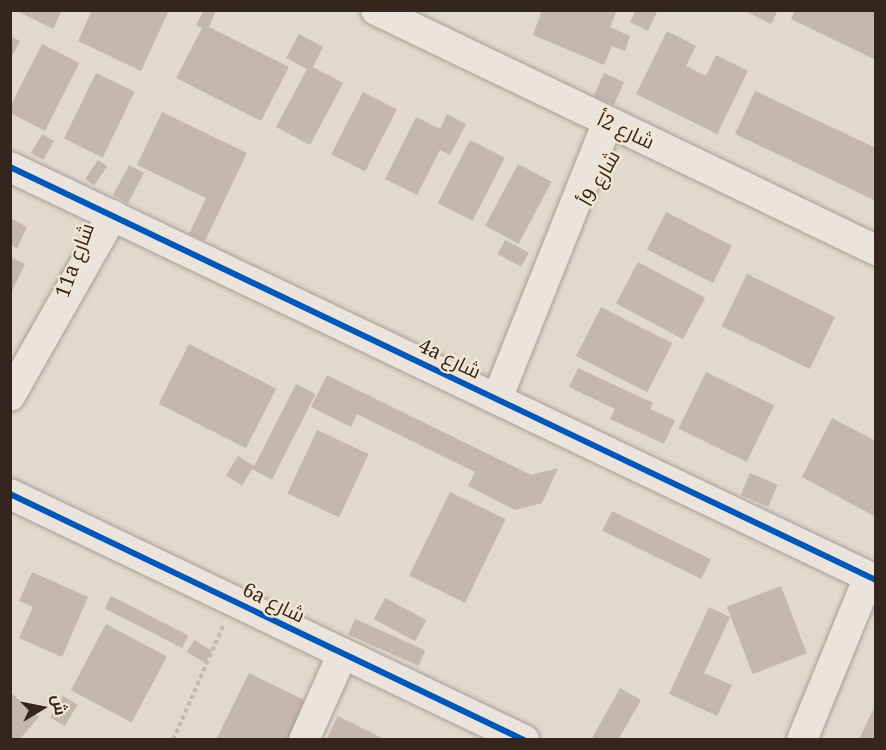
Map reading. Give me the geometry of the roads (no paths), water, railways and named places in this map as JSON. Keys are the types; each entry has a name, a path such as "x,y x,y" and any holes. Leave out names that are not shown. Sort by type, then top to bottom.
{"street":[{"name":"شارع 2أ","path":"376,10 876,250"},
{"name":"شارع 9أ","path":"486,394 534,306 570,224 618,126"},
{"name":"4a شارع","path":"10,166 486,394 873,587"},
{"name":"11a شارع","path":"10,419 16,388 55,314 103,211"},
{"name":"6a شارع","path":"10,494 524,740"},
{"path":"802,740 873,587"},
{"path":"304,740 343,653"}]}
